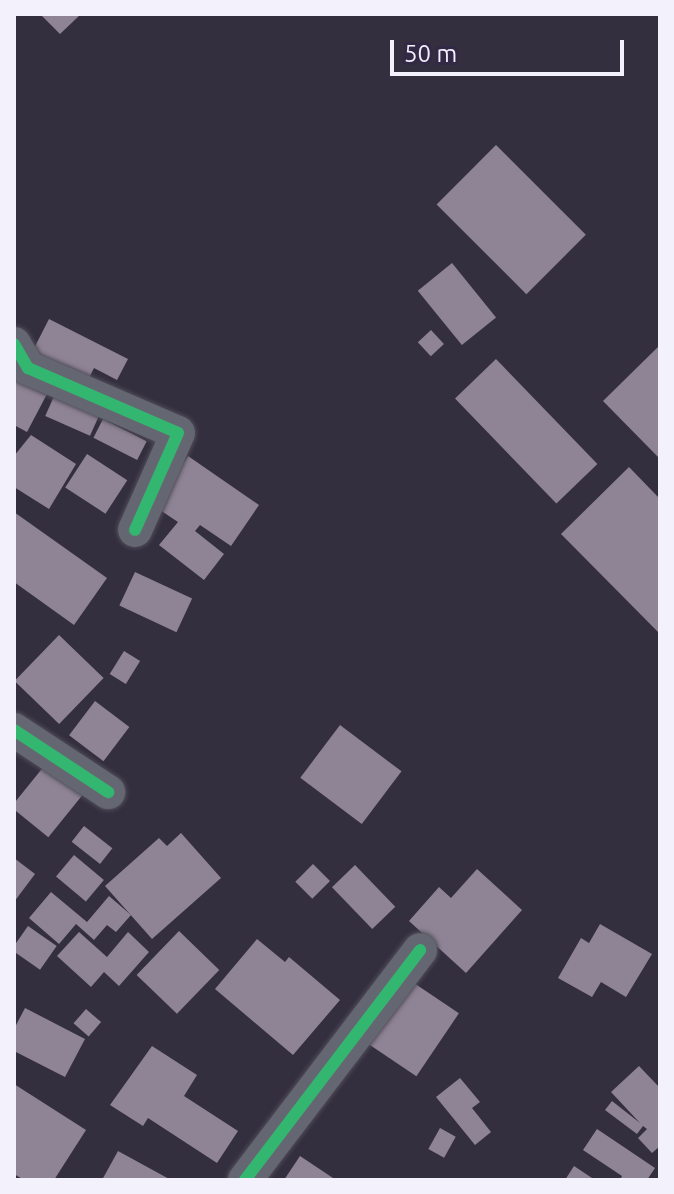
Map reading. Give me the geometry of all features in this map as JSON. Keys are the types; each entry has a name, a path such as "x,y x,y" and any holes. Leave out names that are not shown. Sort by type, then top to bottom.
{"street":[{"path":"14,344 28,368 178,433 135,530"},
{"path":"14,730 108,792"},
{"path":"245,1180 420,950"}],"building":[{"path":"40,14 81,14 60,34"},
{"path":"496,145 586,235 526,294 437,204"},
{"path":"452,263 496,317 462,345 418,291"},
{"path":"49,319 128,359 117,380 94,368 85,386 29,358"},
{"path":"431,330 444,344 431,356 418,342"},
{"path":"660,345 660,459 603,401"},
{"path":"496,359 597,464 556,504 455,399"},
{"path":"14,377 47,394 27,432 14,425"},
{"path":"55,394 100,414 90,436 45,416"},
{"path":"103,419 147,441 137,460 93,438"},
{"path":"31,435 76,464 49,509 14,487 14,456"},
{"path":"87,454 127,480 105,514 65,488"},
{"path":"188,456 259,505 231,546 200,525 195,531 224,554 204,580 159,545 178,522 154,506"},
{"path":"629,467 660,499 660,634 561,534"},
{"path":"14,512 107,578 74,625 14,582"},
{"path":"135,572 192,599 176,632 119,606"},
{"path":"59,635 104,678 59,724 15,681"},
{"path":"124,651 140,661 126,684 110,674"},
{"path":"95,701 129,727 103,761 69,735"},
{"path":"340,725 401,771 362,824 300,778"},
{"path":"45,765 82,795 48,837 14,809 14,803"},
{"path":"84,826 112,848 100,864 72,842"},
{"path":"181,833 221,878 152,939 105,886 159,838 167,846"},
{"path":"74,855 104,880 86,902 56,876"},
{"path":"14,858 35,874 14,902"},
{"path":"313,864 330,881 312,899 295,882"},
{"path":"355,865 395,907 372,929 332,887"},
{"path":"477,869 522,910 466,973 409,921 439,887 451,898"},
{"path":"51,892 87,922 109,896 131,915 116,932 107,925 94,940 76,924 59,944 29,918"},
{"path":"600,924 652,954 626,997 601,982 592,997 558,978 581,938 589,943"},
{"path":"28,926 57,946 40,970 14,952 14,946"},
{"path":"179,931 219,970 177,1014 137,975"},
{"path":"79,932 107,957 128,932 149,952 119,986 104,972 91,987 57,956"},
{"path":"257,939 285,962 289,957 340,1000 293,1055 215,989"},
{"path":"405,977 459,1013 416,1076 363,1040"},
{"path":"25,1008 85,1039 65,1077 14,1051 14,1029"},
{"path":"86,1009 101,1022 89,1036 74,1023"},
{"path":"152,1046 197,1075 184,1096 238,1131 217,1163 148,1118 143,1126 110,1105"},
{"path":"639,1066 660,1088 660,1146 652,1153 638,1138 647,1129 643,1126 637,1134 605,1110 612,1101 640,1123 611,1092"},
{"path":"460,1078 480,1102 472,1108 491,1132 475,1145 436,1097"},
{"path":"14,1084 86,1130 54,1180 24,1180 14,1174"},
{"path":"440,1128 456,1137 444,1158 428,1149"},
{"path":"597,1129 655,1168 647,1180 620,1180 622,1176 583,1150"},
{"path":"118,1151 171,1180 102,1180"},
{"path":"300,1156 336,1180 284,1180"},
{"path":"574,1166 595,1180 565,1180"}],"cycle path":[{"path":"14,344 28,368 178,433 135,530"},
{"path":"14,730 108,792"},
{"path":"245,1180 420,950"}]}
